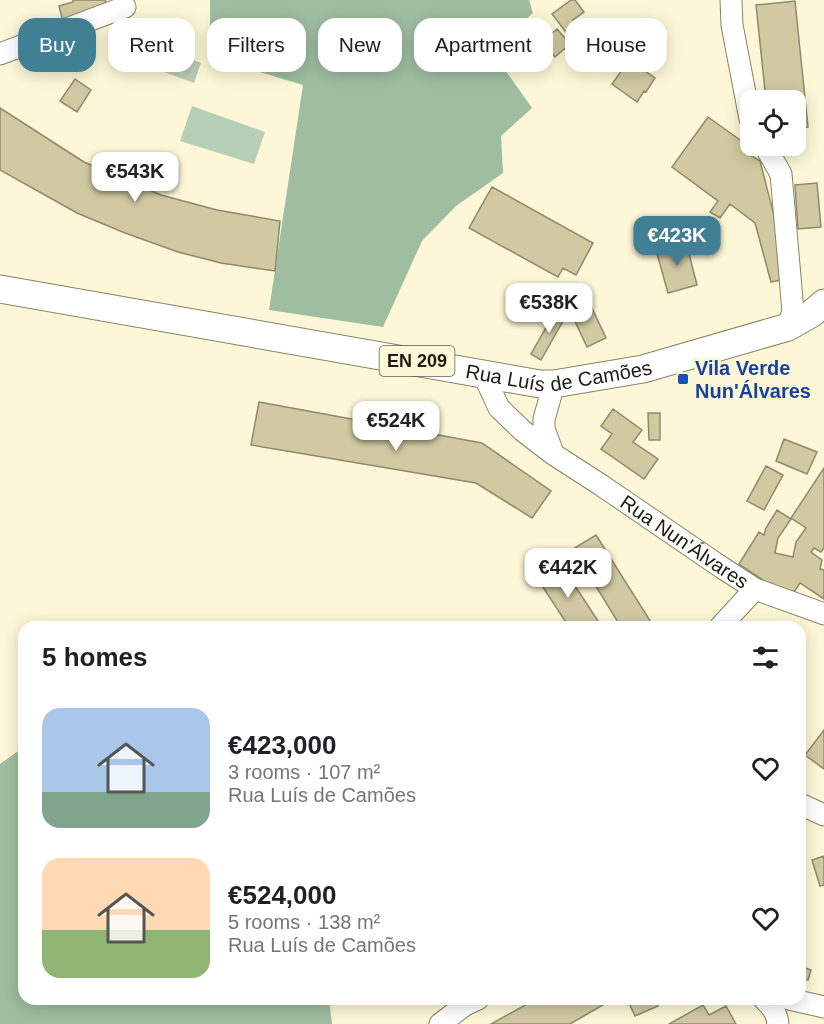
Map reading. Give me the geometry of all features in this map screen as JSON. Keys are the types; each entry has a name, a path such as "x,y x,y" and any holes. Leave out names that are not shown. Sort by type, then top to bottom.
{"main road":[{"name":"Rua Luís de Camões","path":"0,289 540,384 554,384 643,369 788,327 811,314 824,303"}],"street":[{"path":"731,0 732,25 744,90"},
{"path":"0,54 125,8"},
{"path":"771,156 781,174 793,311 788,327"},
{"name":"Rua Nun'Álvares","path":"489,374 488,382 499,408 523,432 553,454 755,589 824,614"},
{"path":"553,454 544,429 544,419 554,384"},
{"path":"726,621 755,589"},
{"path":"806,807 824,815"},
{"path":"806,1003 824,1007"},
{"path":"440,1024 465,1005"},
{"path":"771,1005 777,1016 778,1024"}],"green space":[{"path":"210,0 529,0 533,13 527,18 414,18 414,72 507,72 532,108 501,136 503,173 456,206 422,241 383,327 269,310 303,85 260,72 306,72 306,18 210,18"},
{"path":"195,61 201,63 194,83 164,72 195,72"},
{"path":"192,106 265,132 254,164 180,141"},
{"path":"18,751 18,1005 330,1005 332,1024 0,1024 0,764"}],"building":[{"path":"73,0 105,0 108,9 77,18 62,18 59,6 73,2"},
{"path":"571,0 575,0 584,12 576,18 565,18 565,31 552,14"},
{"path":"795,1 804,90 765,90 756,5"},
{"path":"557,29 565,38 565,48 555,57 553,55 553,32"},
{"path":"620,72 646,72 655,78 637,102 612,84"},
{"path":"75,79 91,90 77,112 60,101"},
{"path":"0,108 84,162 161,195 217,210 280,221 275,271 221,263 178,252 125,233 77,213 0,170"},
{"path":"708,117 740,140 740,156 752,156 760,161 790,278 771,282 755,223 730,204 720,218 710,212 718,201 672,167"},
{"path":"817,183 821,227 798,229 795,185"},
{"path":"492,187 593,243 576,275 563,268 558,277 469,228"},
{"path":"686,242 697,285 668,293 656,250"},
{"path":"591,306 606,338 587,347 572,315"},
{"path":"557,308 567,314 541,360 531,354"},
{"path":"259,402 482,443 551,491 532,518 476,483 251,445"},
{"path":"613,409 642,430 633,442 658,459 644,479 601,449 612,434 601,426"},
{"path":"648,413 660,413 660,440 649,440"},
{"path":"784,439 817,452 807,474 776,461"},
{"path":"766,466 783,475 764,510 747,501"},
{"path":"824,468 824,548 821,552 814,548 811,552 822,560 820,569 824,570 824,599 800,583 790,598 739,564 759,532 764,535 777,510 791,519 778,538 775,553 793,557 796,542 806,528 791,518"},
{"path":"596,535 650,621 617,621 573,549"},
{"path":"560,563 598,621 565,621 537,578"},
{"path":"824,730 824,769 806,754"},
{"path":"824,856 824,885 820,886 812,860"},
{"path":"806,968 811,970 808,980 806,980"},
{"path":"525,1005 603,1005 570,1024 491,1024"},
{"path":"630,1005 658,1005 658,1006 635,1016"},
{"path":"703,1005 709,1015 726,1006 736,1024 669,1024"}],"place":[{"name":"Vila Verde Nun'Álvares","path":"683,379"}]}
